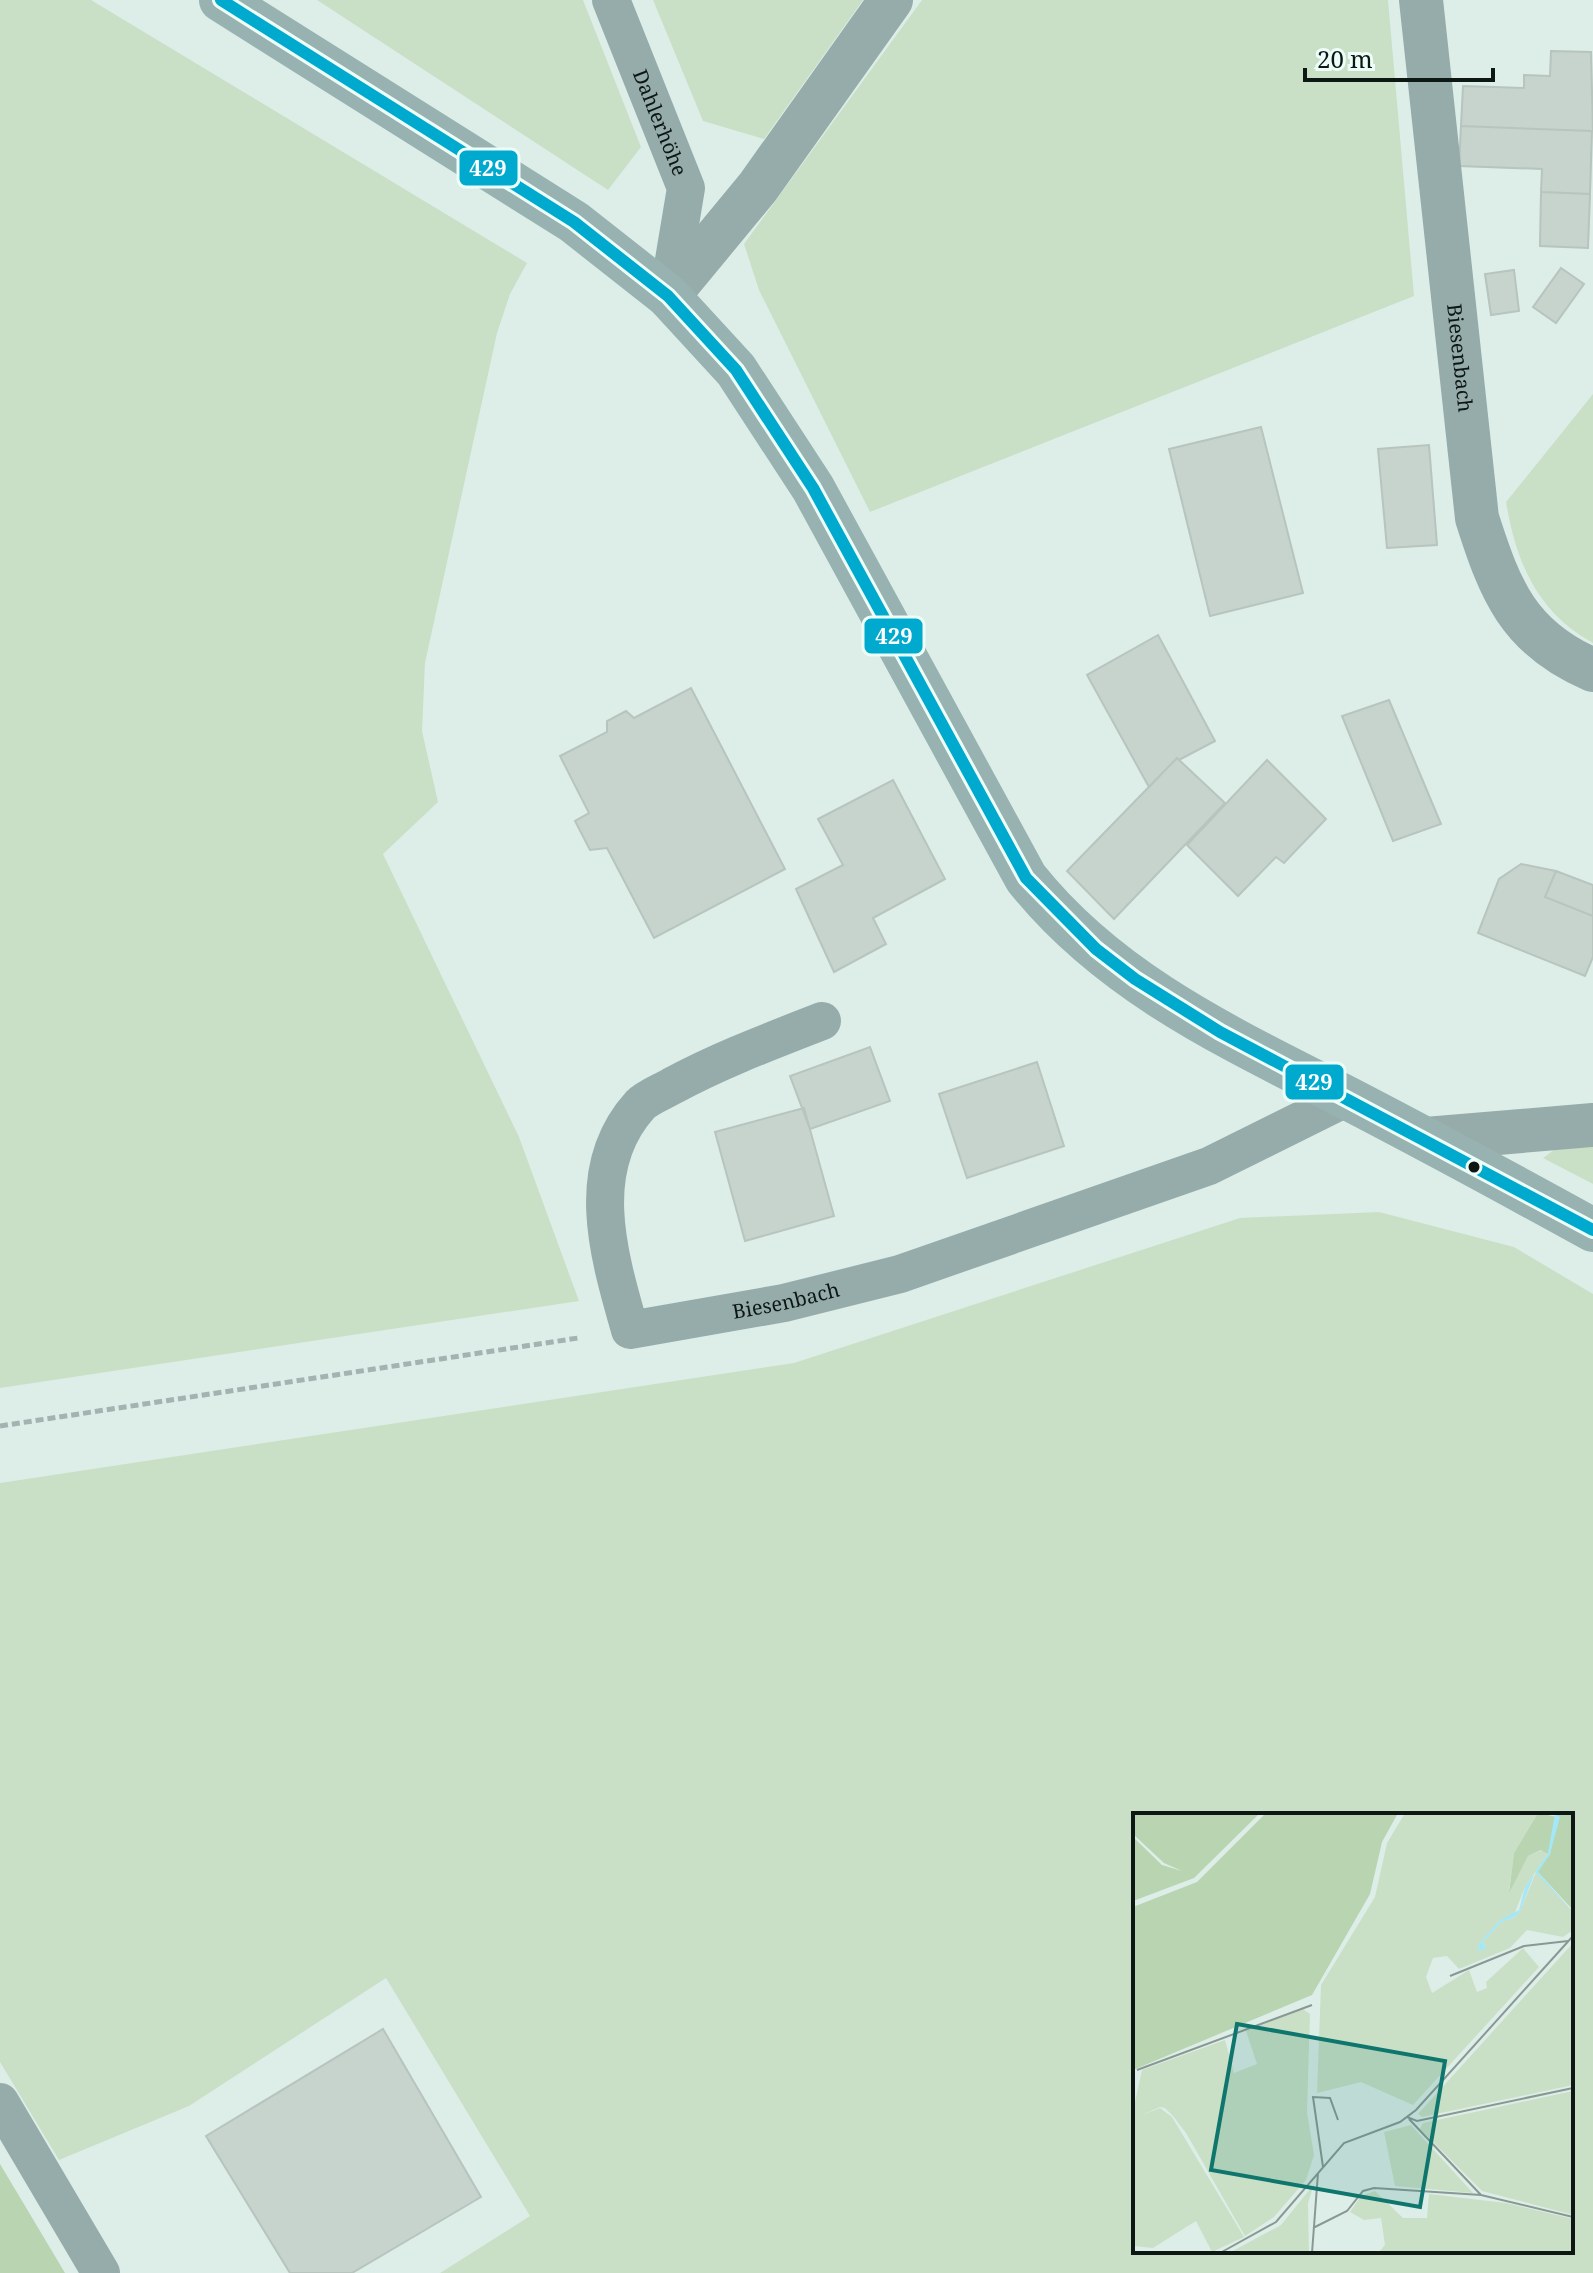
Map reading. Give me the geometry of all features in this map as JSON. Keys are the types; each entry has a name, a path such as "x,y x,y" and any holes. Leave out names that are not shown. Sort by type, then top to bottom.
{"street":[{"path":"221,0 574,222 668,296 736,370 813,488 1026,878 1058,918 1110,963 1201,1024 1426,1139 1593,1230"},
{"path":"668,296 758,187 891,0"},
{"name":"Biesenbach","path":"1421,0 1477,518 1498,582 1525,625 1568,659 1593,670"},
{"path":"1426,1139 1593,1125"}],"lane":[{"name":"Dahlerhöhe","path":"611,0 686,188 668,296"},
{"path":"630,1330 614,1273 603,1208 610,1152 641,1103 710,1065 822,1021"},
{"name":"Biesenbach","path":"630,1330 784,1303 900,1274 1209,1166 1346,1098"},
{"path":"0,2102 101,2273"}],"path":[{"path":"0,1426 630,1330"}],"green space":[{"path":"0,0 91,0 527,263 510,294 497,333 425,663 422,731 438,802 383,854 519,1137 579,1301 0,1388"},
{"path":"317,0 583,0 641,147 608,190"},
{"path":"653,0 863,0 764,139 703,121"},
{"path":"922,0 1388,0 1414,296 870,512 759,290 744,244"},
{"path":"1593,394 1593,643 1557,616 1532,583 1516,545 1506,502"},
{"path":"1593,1147 1593,1184 1543,1158 1554,1150"},
{"path":"1379,1212 1514,1247 1593,1294 1593,2273 440,2273 530,2216 386,1978 189,2106 59,2160 0,2062 0,1483 794,1363 1240,1218"},
{"path":"0,2164 65,2273 0,2273"}],"building":[{"path":"1551,51 1591,52 1593,131 1461,126 1463,86 1524,88 1524,75 1550,76"},
{"path":"1461,126 1592,131 1590,194 1541,192 1542,169 1459,166"},
{"path":"1541,192 1590,194 1588,248 1540,246"},
{"path":"1561,268 1584,284 1556,323 1533,307"},
{"path":"1514,270 1519,311 1491,315 1485,274"},
{"path":"1261,427 1303,593 1210,616 1169,449"},
{"path":"1429,445 1437,545 1387,548 1378,449"},
{"path":"1158,635 1215,741 1179,760 1177,758 1149,787 1087,675"},
{"path":"691,688 785,869 654,938 607,848 590,850 575,821 589,813 560,756 607,732 607,721 626,711 634,718"},
{"path":"1389,700 1441,824 1393,841 1342,716"},
{"path":"1177,758 1225,803 1114,919 1067,871"},
{"path":"1267,760 1326,819 1284,863 1276,857 1238,896 1187,845"},
{"path":"893,780 945,879 873,918 886,944 834,972 796,889 843,865 818,819"},
{"path":"1521,864 1556,871 1545,897 1593,916 1593,957 1585,976 1478,933 1499,879"},
{"path":"1556,871 1593,885 1593,916 1545,897"},
{"path":"870,1047 890,1101 810,1129 790,1076"},
{"path":"1037,1062 1064,1146 967,1178 939,1094"},
{"path":"804,1108 834,1216 745,1241 715,1132"},
{"path":"383,2029 481,2197 352,2273 290,2273 206,2136"}],"transit line":[{"name":"429","path":"221,0 574,222 668,296 736,370 813,488 1026,878 1096,949 1135,979 1220,1032 1593,1230"}]}
